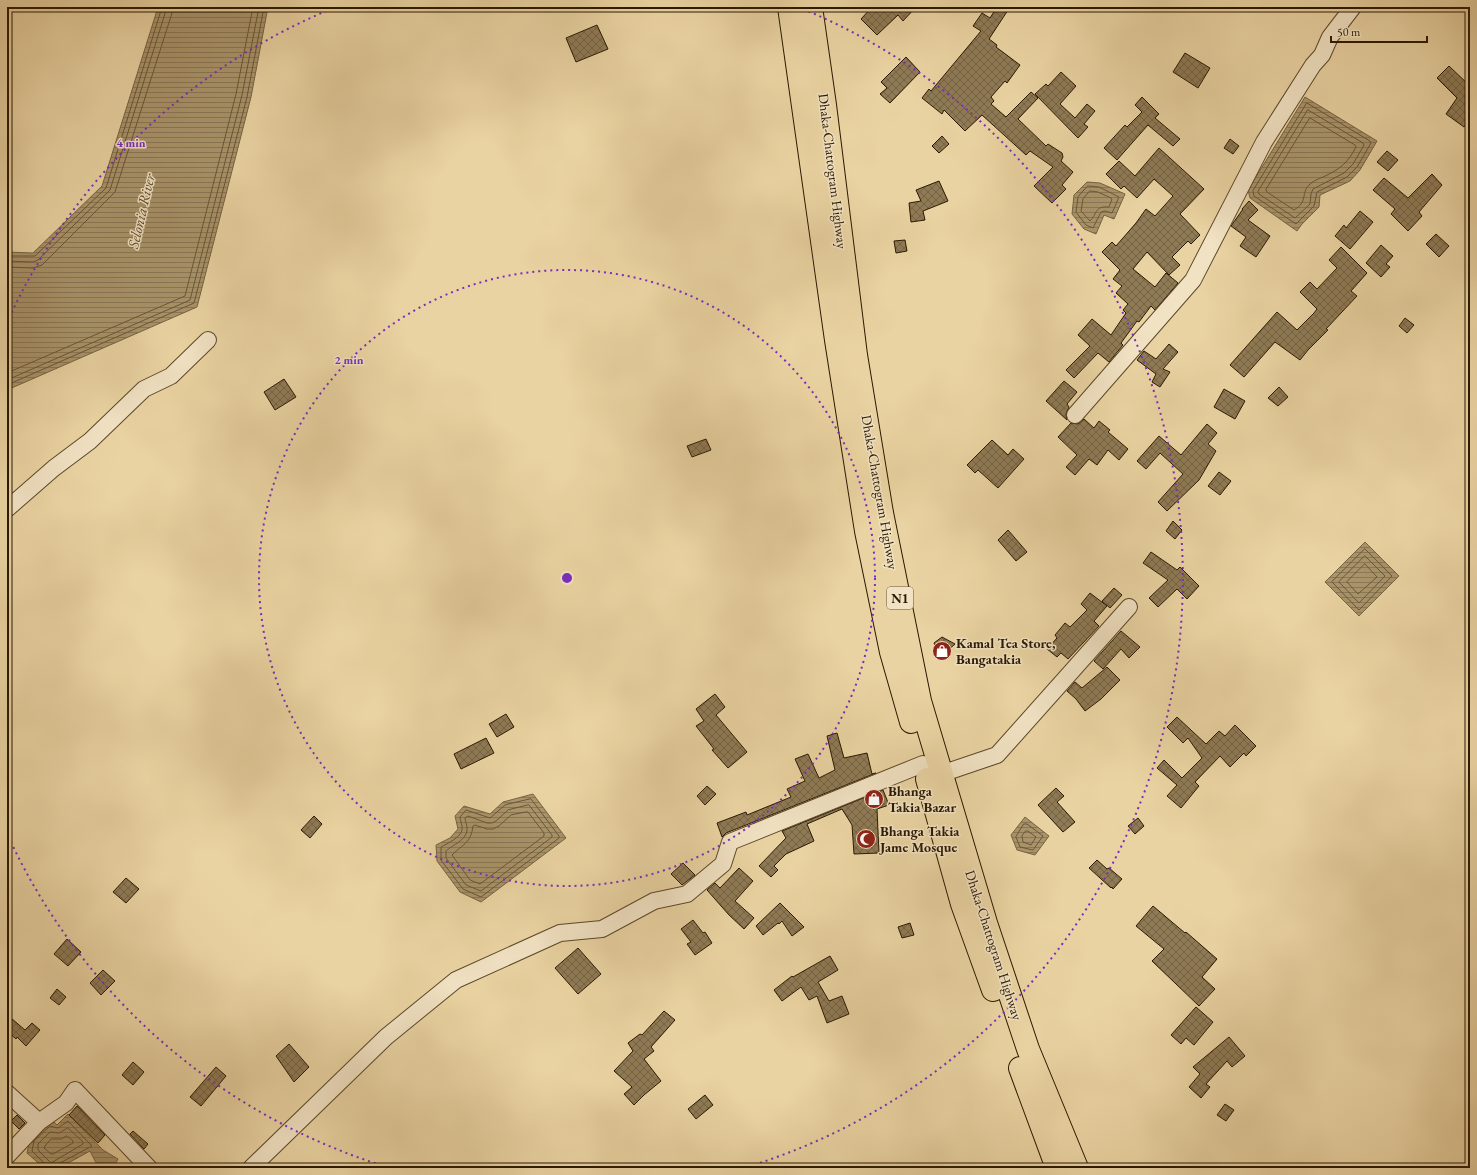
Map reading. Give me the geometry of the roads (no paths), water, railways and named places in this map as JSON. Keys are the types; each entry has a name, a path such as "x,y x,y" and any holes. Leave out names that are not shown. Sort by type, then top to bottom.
{"highway":[{"name":"Dhaka-Chattogram Highway","path":"789,7 836,340 866,530 891,652 986,923 1028,1049 1077,1168"},
{"name":"Dhaka-Chattogram Highway","path":"811,7 825,105 856,355 866,421 882,513 920,701 932,769 962,904 1057,1168"}],"street":[{"path":"1075,415 1193,280 1264,142 1313,65 1322,55 1330,37 1353,7"},
{"path":"7,509 54,468 90,441 144,389 171,376 208,340"},
{"path":"251,1168 386,1037 456,980 560,933 602,928 654,901 687,894 722,864 730,842 932,769 997,755 1129,607"},
{"path":"7,1156 39,1122 66,1103 75,1090 149,1168"},
{"path":"7,1092 39,1122"}],"water":[{"name":"Selonia River","path":"158,7 268,7 251,97 197,307 7,390 7,252 33,253 102,186"},
{"path":"1305,97 1377,141 1360,170 1350,181 1320,195 1319,207 1297,231 1250,198 1248,190"},
{"path":"1087,182 1100,183 1125,194 1114,219 1104,215 1096,234 1084,229 1072,214 1074,195"},
{"path":"1365,542 1399,576 1359,616 1325,582"},
{"path":"533,794 566,838 481,902 460,892 437,861 436,845 450,838 458,829 455,816 464,806 490,814 503,802"},
{"path":"1025,817 1049,836 1035,855 1017,850 1011,835"},
{"path":"68,1114 103,1150 118,1159 113,1168 100,1167 90,1151 59,1168 44,1168 27,1153 30,1139 51,1119 57,1125"}],"place":[{"name":"Kamal Tea Store, Bangatakia","path":"942,651"},
{"name":"Bhanga Takia Bazar","path":"874,799"},
{"name":"Bhanga Takia Jame Mosque","path":"866,839"}]}
